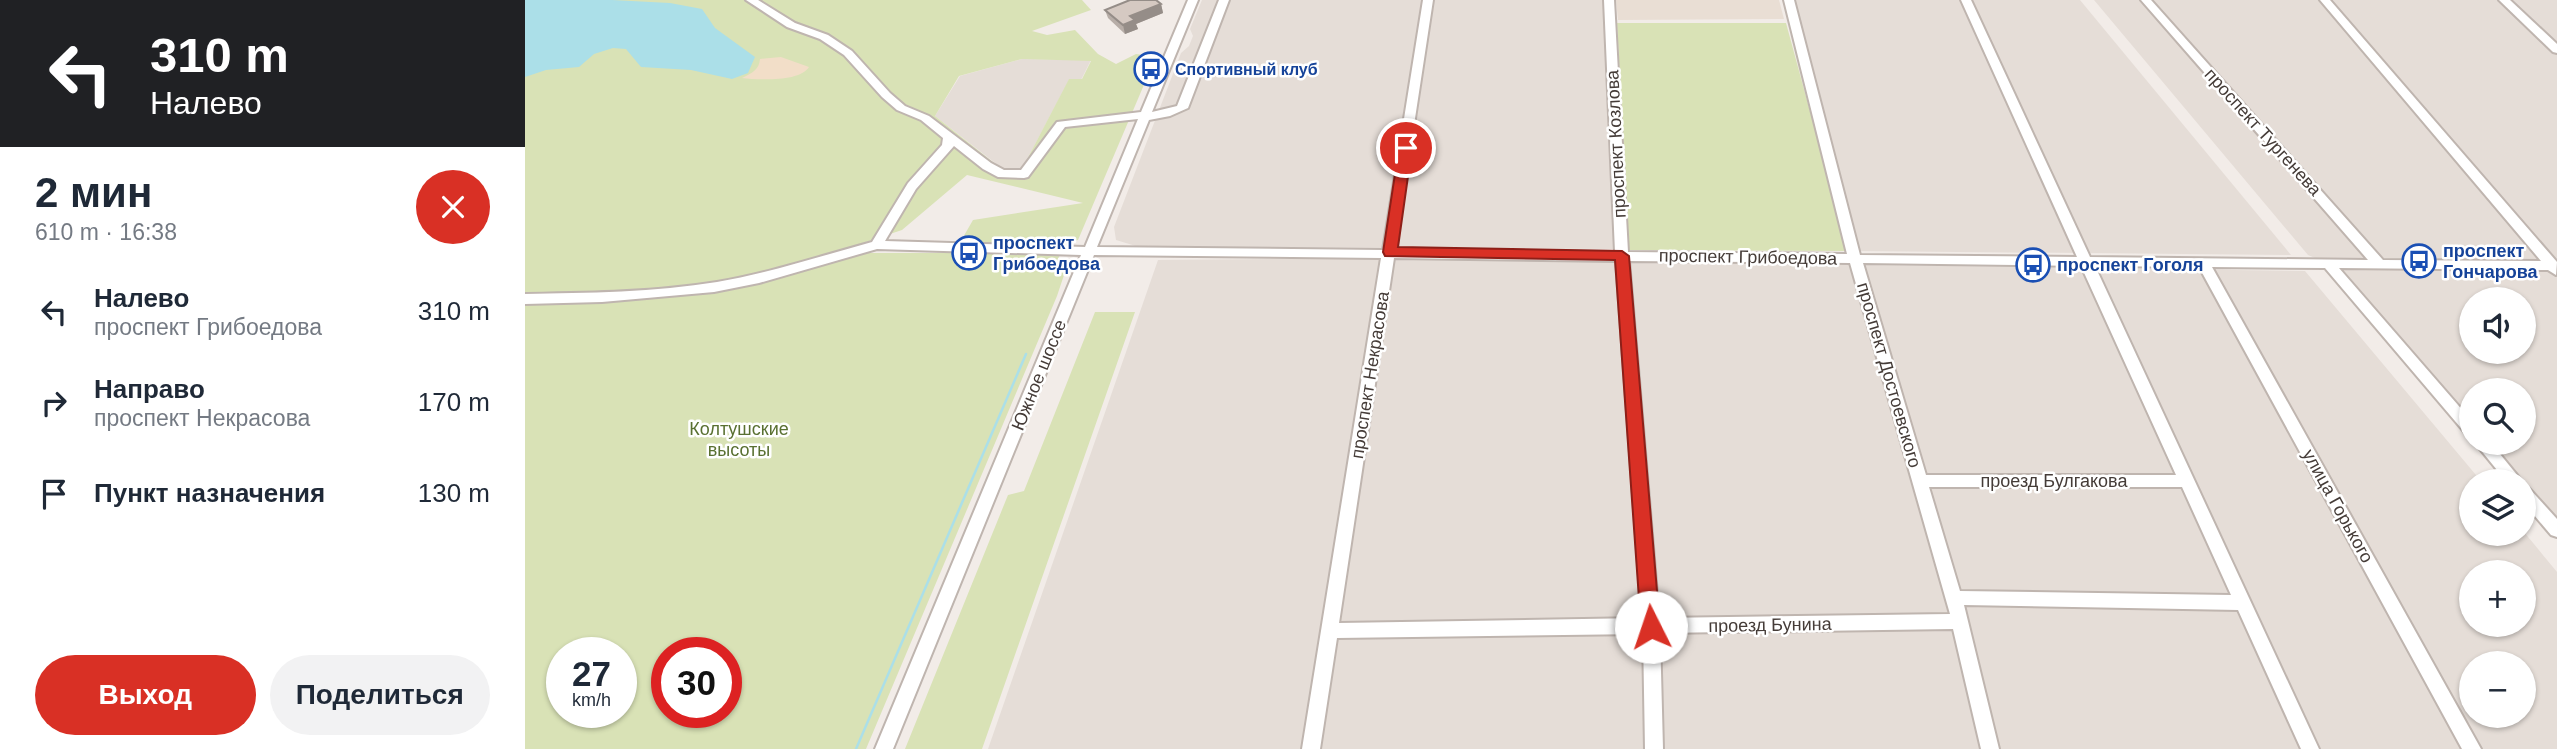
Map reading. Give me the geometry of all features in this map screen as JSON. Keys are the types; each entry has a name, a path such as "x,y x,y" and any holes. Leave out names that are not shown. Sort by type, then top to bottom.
{"street":[{"path":"751,0 791,25 824,37 848,52 901,108 925,118 1002,174 1024,174 1062,124 1088,119 1166,114 1182,108 1224,0"},
{"name":"Южное шоссе","path":"884,749 1193,0"},
{"name":"проспект Некрасова","path":"1311,749 1428,0"},
{"name":"проспект Козлова","path":"1609,0 1622,256 1651,627 1654,749"},
{"name":"проспект Достоевского","path":"1789,0 1855,259 1954,598 1990,749"},
{"path":"1966,0 2310,749"},
{"name":"проспект Тургенева","path":"2146,0 2380,265"},
{"path":"2325,0 2555,268"},
{"path":"2504,0 2557,50"},
{"path":"877,245 912,186 948,146 949,136"},
{"name":"проспект Грибоедова","path":"525,299 602,297 714,287 759,278 877,245 1090,251 1390,252 2555,268"},
{"name":"улица Горького","path":"2204,264 2472,749"},
{"path":"2330,266 2459,416"},
{"path":"2492,455 2505,469"},
{"name":"проезд Булгакова","path":"1919,481 2188,481"},
{"path":"2536,506 2557,530"},
{"path":"1954,598 2243,603"},
{"name":"проезд Бунина","path":"1328,631 1959,621"}],"shaded area":[{"path":"1202,0 1606,0 1618,249 1139,247 1116,240 1114,227 1181,53 1189,46 1193,36 1190,29"},
{"path":"1616,0 1779,0 1784,19 1618,20"},
{"path":"1793,0 2080,0 2291,255 1857,251"},
{"path":"2094,0 2557,0 2557,521 2536,497 2536,469 2512,469 2500,455 2536,455 2536,378 2459,378 2459,406 2343,270 2308,255"},
{"path":"1022,59 1091,60 1081,80 1069,80 1022,169 1004,170 935,116 960,76"},
{"path":"1379,258 2305,271 2471,469 2459,469 2459,546 2536,546 2557,572 2557,749 988,749 1158,260"}],"green space":[{"name":"Колтушские высоты","path":"525,0 1082,0 1091,10 1032,31 1047,35 1075,30 1098,54 1116,64 1136,54 1157,57 1146,74 1146,80 1078,240 1059,246 958,246 973,220 1083,203 967,175 902,230 851,247 847,253 1061,253 1058,259 1068,263 1057,296 866,749 525,749","holes":["1022,59 1091,61 1082,79 1069,79 1022,169 1003,170 935,116 959,76"]},
{"path":"1617,23 1786,23 1848,251 1629,250"},
{"path":"1095,312 1135,312 982,749 905,749 1008,495 1024,491"}],"sand":[{"path":"781,57 809,67 804,72 788,78 742,78 757,69 760,59"}],"water":[{"path":"525,0 612,0 670,3 702,9 715,28 755,57 748,73 732,79 691,70 641,67 626,49 613,48 594,54 579,67 546,70 525,77"}],"building":[{"path":"1130,0 1156,0 1161,4 1130,16 1135,20 1123,25 1105,10"}],"waterway":[{"path":"856,749 1026,354"}],"place":[{"name":"Спортивный клуб","path":"1151,69"},
{"name":"проспект Грибоедова","path":"969,253"},
{"name":"проспект Гончарова","path":"2419,261"},
{"name":"проспект Гоголя","path":"2033,265"}],"route":[{"path":"1406,148 1390,252 1622,256 1651,627"}]}
